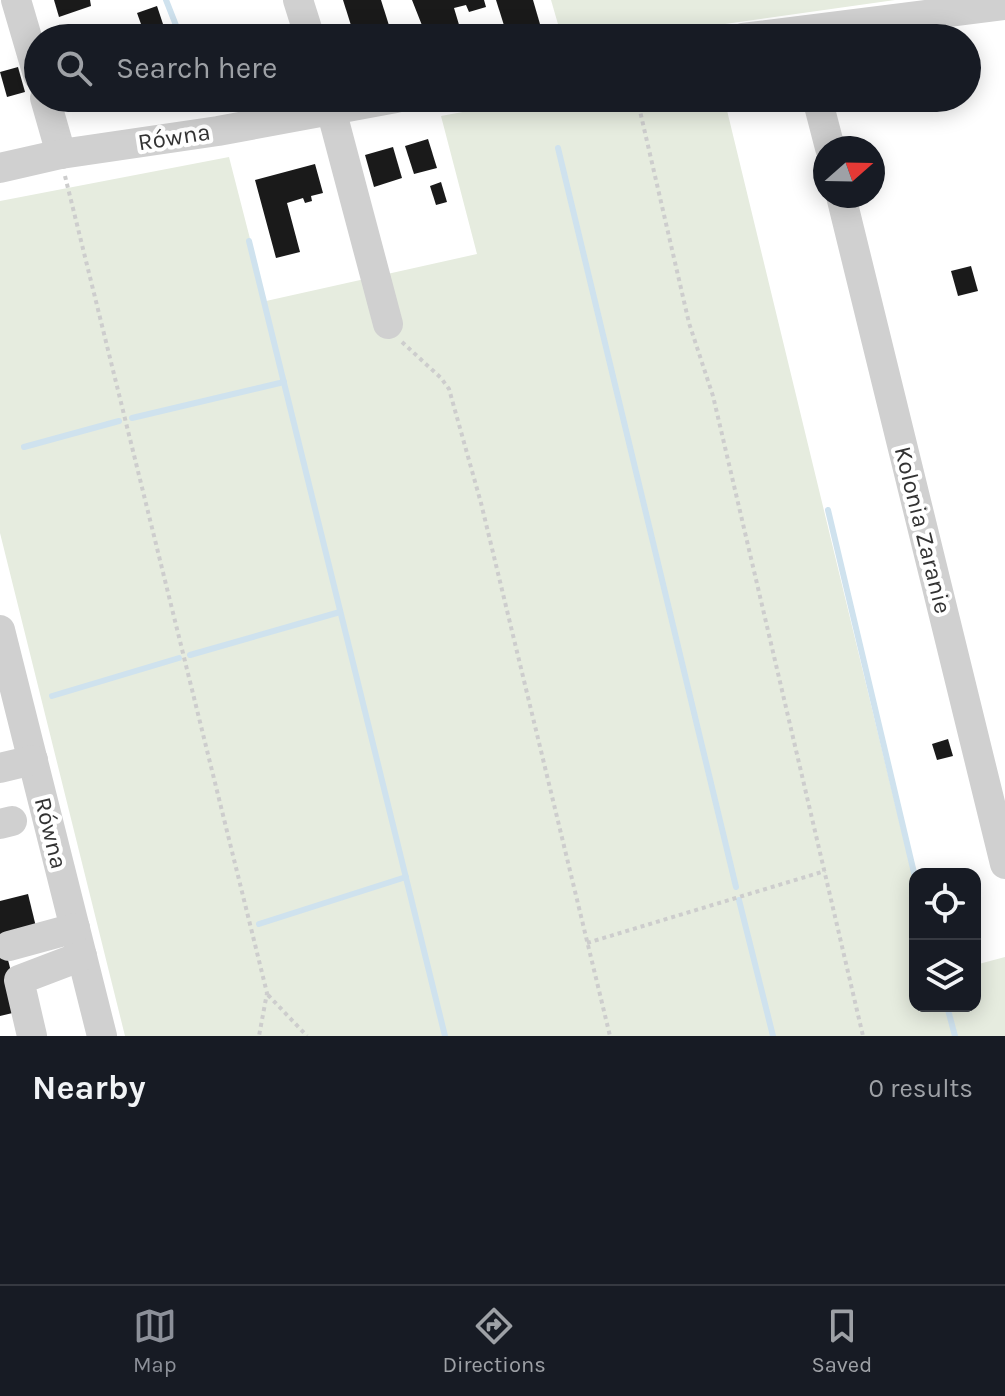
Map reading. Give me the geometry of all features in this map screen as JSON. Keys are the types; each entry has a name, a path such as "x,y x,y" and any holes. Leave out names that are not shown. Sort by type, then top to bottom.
{"street":[{"path":"16,0 24,27"},
{"path":"298,0 306,24"},
{"path":"868,24 1005,3"},
{"path":"49,112 61,154"},
{"name":"Równa","path":"0,168 287,112"},
{"path":"332,112 388,324"},
{"path":"821,112 827,136"},
{"name":"Kolonia Zaranie","path":"844,208 1005,864"},
{"name":"Równa","path":"0,630 20,746 79,942 102,1036"},
{"path":"0,768 20,746"},
{"path":"9,946 79,942"},
{"path":"32,1036 19,980 79,942"}],"path":[{"path":"640,112 689,323 713,396 863,1036"},
{"path":"69,189 267,993 307,1036"},
{"path":"388,324 394,334 449,389 481,503 610,1036"},
{"path":"587,943 825,871"},
{"path":"259,1036 267,993"}],"shaded area":[{"path":"551,0 895,0 725,24 558,24"},
{"path":"463,112 727,112 911,868 909,1012 947,1012 953,1036 125,1036 0,533 0,201 229,157 266,301 477,254 441,116"},
{"path":"1005,957 1005,1036 957,1036 951,1012 981,1012 981,963"}],"building":[{"path":"54,0 90,0 91,6 59,17"},
{"path":"343,0 381,0 389,24 351,24"},
{"path":"412,0 484,0 486,7 469,12 466,5 454,8 459,24 421,24"},
{"path":"496,0 533,0 540,24 504,24"},
{"path":"157,6 163,24 141,24 137,13"},
{"path":"18,67 24,92 7,97 0,72"},
{"path":"428,139 437,168 414,174 405,146"},
{"path":"393,147 402,178 374,187 365,155"},
{"path":"315,164 323,193 311,196 312,201 305,203 303,198 287,203 300,252 276,258 255,180"},
{"path":"441,182 447,202 436,205 430,186"},
{"path":"971,266 978,291 958,296 951,271"},
{"path":"948,739 953,756 937,760 932,744"},
{"path":"28,894 37,931 0,941 0,901"},
{"path":"7,956 21,1011 0,1016 0,958"}],"waterway":[{"path":"166,0 175,24"},
{"path":"558,148 736,887"},
{"path":"249,241 445,1036"},
{"path":"132,418 284,382"},
{"path":"24,447 119,421"},
{"path":"828,510 913,868"},
{"path":"190,655 340,612"},
{"path":"52,696 179,658"},
{"path":"259,924 406,877"},
{"path":"739,900 773,1036"},
{"path":"949,1012 955,1036"}]}
